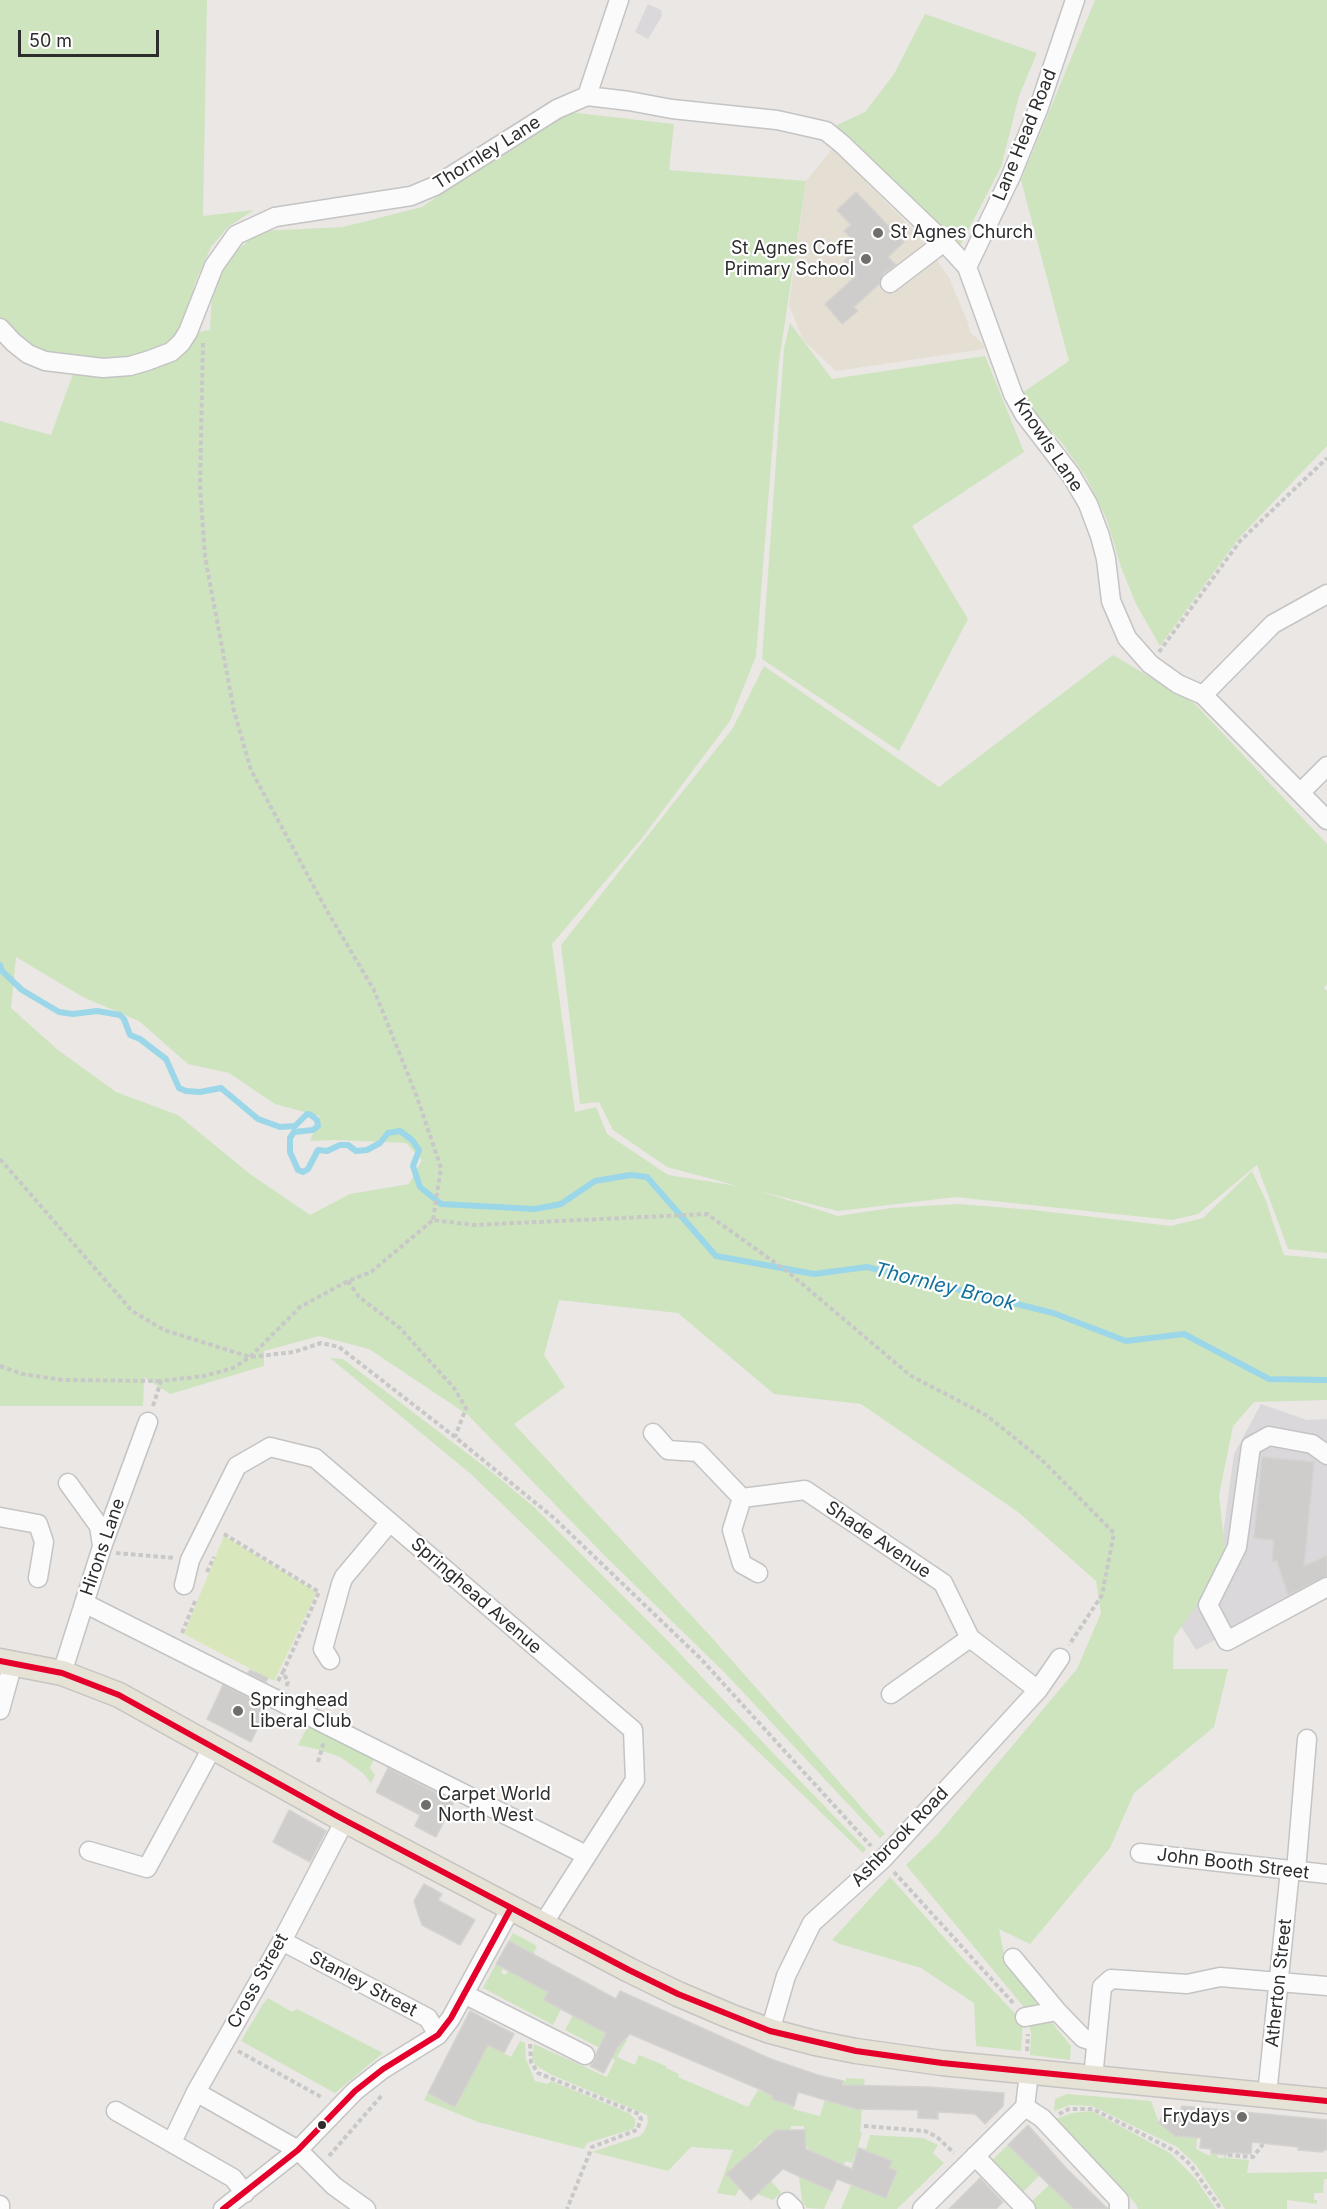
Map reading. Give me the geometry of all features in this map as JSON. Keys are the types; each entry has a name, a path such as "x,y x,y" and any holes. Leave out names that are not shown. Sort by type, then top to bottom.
{"main road":[{"path":"7,1662 62,1673 119,1695 212,1748 511,1908 678,1994 770,2031 856,2051 1029,2073 1327,2101"}],"street":[{"path":"588,96 619,0"},
{"name":"Lane Head Road","path":"967,267 1011,176 1035,117 1075,0"},
{"name":"Thornley Lane","path":"0,328 28,354 45,360 103,368 130,366 161,356 171,352 188,332 214,266 236,235 275,217 411,196 435,186 557,109 588,96 672,109 777,120 826,131 944,242 967,267"},
{"path":"890,283 944,242"},
{"name":"Knowls Lane","path":"967,267 1013,394 1024,414 1071,474 1088,504 1106,559 1111,602 1127,638 1150,664 1178,684 1203,695 1327,820"},
{"path":"1203,695 1273,624 1327,594"},
{"path":"1300,793 1327,766"},
{"name":"Hirons Lane","path":"62,1673 101,1549 148,1422"},
{"path":"653,1433 668,1450 698,1452 742,1498 732,1530 742,1564 758,1573"},
{"path":"1327,1455 1312,1444 1269,1436 1251,1446 1237,1547 1208,1605 1227,1641 1327,1587"},
{"name":"Springhead Avenue","path":"191,1590 190,1560 237,1466 270,1447 315,1458 633,1730 636,1780 543,1924"},
{"path":"68,1484 99,1526 101,1549"},
{"name":"Shade Avenue","path":"742,1498 806,1490 943,1583 970,1638 1038,1690"},
{"path":"0,1517 38,1524 44,1542 38,1578"},
{"path":"330,1660 323,1649 340,1584 344,1576 390,1522"},
{"path":"84,1603 278,1693 586,1855"},
{"path":"891,1694 970,1638"},
{"name":"Ashbrook Road","path":"770,2031 786,1976 812,1923 883,1859 1038,1690 1060,1659"},
{"path":"0,1710 7,1662"},
{"name":"Atherton Street","path":"1267,2095 1307,1739"},
{"path":"89,1851 147,1868 212,1748"},
{"name":"Cross Street","path":"172,2142 196,2092 282,1941 345,1820"},
{"name":"John Booth Street","path":"1140,1853 1327,1874"},
{"path":"223,2209 298,2150 355,2091 383,2069 438,2035 451,2018 511,1908"},
{"name":"Stanley Street","path":"282,1941 428,2018 438,2035"},
{"path":"1014,1958 1057,2011 1083,2038 1095,2042"},
{"path":"1093,2078 1102,1987 1111,1979 1187,1984 1220,1977 1319,1985"},
{"path":"464,1994 585,2055"},
{"path":"1025,2017 1057,2011"},
{"path":"922,2209 966,2156 1025,2107 1029,2073"},
{"path":"196,2092 298,2150 334,2186 366,2209"},
{"path":"1025,2107 1036,2113 1119,2200 1119,2209"},
{"path":"116,2111 233,2178 245,2193"},
{"path":"966,2156 1026,2209"}],"path":[{"path":"0,1365 21,1374 63,1380 161,1381 204,1376 233,1368 250,1357 300,1307 348,1281 371,1272 434,1218 441,1168 417,1097 374,990 327,911 250,770 234,711 205,557 200,486 203,332"},
{"path":"1150,664 1240,541 1327,458"},
{"path":"0,1159 132,1311 164,1330 250,1357 294,1352 321,1343 339,1347 455,1437 554,1518 700,1658 875,1850"},
{"path":"434,1218 474,1224 707,1214 788,1272 911,1376 986,1415 1042,1460 1114,1533 1102,1595 1060,1659"},
{"path":"348,1281 358,1297 400,1328 454,1388 466,1408 455,1437"},
{"path":"148,1422 161,1381"},
{"path":"220,1542 224,1533 319,1592 283,1672 278,1693"},
{"path":"101,1549 190,1560"},
{"path":"206,1576 217,1550"},
{"path":"191,1590 182,1635 191,1640"},
{"path":"278,1693 288,1682 283,1672"},
{"path":"318,1762 321,1752"},
{"path":"893,1870 1025,2017 1028,2031 1026,2060 1029,2073"},
{"path":"536,2030 529,2046 529,2054 538,2073 639,2114 641,2119 637,2130 592,2146 567,2209"},
{"path":"235,2050 329,2102"},
{"path":"325,2160 383,2094"},
{"path":"1046,2123 1069,2109 1093,2109 1174,2151 1190,2164 1221,2209"},
{"path":"864,2126 901,2131 925,2131 966,2156"},
{"path":"1228,2155 1253,2157 1263,2144"}],"shaded area":[{"path":"648,4 661,10 662,16 648,39 635,32"},
{"name":"St Agnes CofE Primary School","path":"833,148 923,240 949,278 970,332 984,345 984,349 836,371 803,340 789,305 806,181"},
{"path":"1261,1404 1307,1420 1327,1419 1327,1580 1196,1650 1170,1608 1222,1542 1234,1454"}],"green space":[{"path":"0,0 207,0 203,216 254,210 228,227 211,247 195,283 187,315 178,333 159,349 122,358 89,361 46,357 0,323"},
{"path":"1095,0 1327,0 1327,446 1238,539 1160,646 1136,604 1121,567 1107,520 1086,477 1062,443 1033,412 1022,393 1069,361 1021,180"},
{"path":"925,14 1037,53 1019,96 1001,167 960,246 833,127 865,112 894,74"},
{"path":"568,112 674,124 669,170 806,181 779,362 756,656 730,721 642,838 552,944 575,1112 596,1107 607,1134 668,1175 738,1186 667,1167 613,1130 599,1102 580,1104 561,945 733,728 764,666 939,787 1113,655 1194,703 1327,844 1327,984 1324,988 1327,991 1327,1253 1288,1249 1257,1165 1198,1214 1172,1220 956,1197 838,1211 759,1191 838,1216 891,1208 958,1204 1171,1226 1203,1218 1252,1171 1266,1201 1284,1255 1327,1259 1327,1400 1254,1402 1233,1426 1219,1495 1226,1558 1208,1590 1174,1637 1173,1669 1228,1669 1214,1727 1134,1793 1110,1848 1030,1944 999,1929 1005,1959 1040,2008 1028,2012 906,1865 938,1834 1077,1669 1101,1613 1096,1581 1018,1512 861,1404 774,1394 678,1313 559,1300 544,1355 565,1387 514,1424 713,1639 885,1834 880,1838 725,1673 604,1555 468,1415 369,1349 319,1336 264,1351 264,1366 170,1394 144,1377 143,1406 0,1406 0,421 51,435 73,374 129,375 193,340 198,332 210,330 212,295 225,260 260,231 343,227 422,207 510,147","holes":["16,957 83,997 139,1021 188,1064 229,1073 275,1104 320,1116 310,1141 406,1143 422,1160 409,1184 350,1194 310,1215 250,1174 178,1115 116,1092 58,1050 11,1008"]},
{"path":"790,323 832,379 985,356 1024,452 912,526 968,619 899,751 762,659 784,348"},
{"path":"330,1358 343,1359 534,1507 669,1642 866,1849 863,1853 471,1474"},
{"path":"224,1536 317,1592 274,1681 184,1634"},
{"path":"310,1722 375,1757 370,1768 375,1775 371,1783 363,1773 340,1757 298,1745"},
{"path":"890,1877 1023,2022 1021,2051 976,2046 974,2003 921,1968 832,1940"},
{"path":"513,1933 537,1946 533,1955 509,1941"},
{"path":"496,1964 503,1968 501,1973 506,1975 508,1971 548,1992 544,2000 550,2003 565,2001 553,2025 483,1988"},
{"path":"268,1998 292,2012 297,2009 383,2053 335,2093 241,2041"},
{"path":"577,2007 627,2040 617,2057 635,2065 639,2055 666,2066 679,2074 678,2077 748,2107 758,2090 773,2096 772,2099 794,2106 793,2109 820,2116 825,2099 839,2103 843,2081 846,2081 846,2078 865,2079 864,2085 850,2085 850,2109 862,2109 860,2132 862,2132 858,2147 866,2149 870,2135 923,2138 938,2145 933,2153 944,2163 897,2209 841,2209 851,2185 887,2198 897,2172 889,2168 892,2161 855,2155 852,2163 846,2161 843,2165 810,2151 806,2145 804,2126 791,2126 791,2130 779,2130 753,2149 759,2156 740,2174 734,2167 727,2173 740,2188 735,2196 717,2193 733,2150 691,2147 668,2171 592,2152 640,2136 648,2122 647,2115 552,2075 535,2065 532,2057 534,2044 607,2077 615,2060 601,2052 602,2049 565,2030"},
{"path":"1028,2018 1042,2023 1049,2019 1071,2046 1070,2060 1030,2055 1031,2034"},
{"path":"477,2039 511,2057 520,2041 525,2043 526,2059 535,2081 548,2084 551,2081 629,2113 635,2119 633,2129 587,2143 584,2149 478,2122 424,2100 428,2093 455,2106"},
{"path":"1067,2094 1151,2101 1159,2123 1170,2132 1182,2132 1182,2137 1197,2138 1196,2149 1210,2156 1211,2153 1217,2154 1218,2158 1226,2155 1226,2158 1249,2160 1247,2173 1327,2172 1323,2193 1314,2193 1314,2200 1317,2200 1317,2204 1287,2200 1287,2209 1225,2209 1196,2165 1177,2147 1092,2106 1070,2105 1054,2111 1055,2099"},
{"path":"1092,2111 1170,2153 1195,2178 1216,2209 1138,2209 1136,2204 1056,2119 1072,2113"},
{"path":"1008,2145 1040,2175 1021,2194 990,2162"},
{"path":"799,2176 832,2191 824,2209 807,2208 802,2201"},
{"path":"771,2181 781,2192 773,2200 757,2194"},
{"path":"1049,2185 1074,2209 1036,2209 1030,2203"}],"building":[{"path":"856,192 904,242 888,257 896,265 883,274 879,284 854,307 858,311 842,324 825,304 857,275 844,261 850,255 845,250 854,241 844,231 851,225 837,210"},
{"path":"1262,1457 1314,1462 1304,1566 1327,1556 1327,1576 1288,1595 1277,1561 1272,1561 1274,1540 1254,1538"},
{"path":"250,1670 268,1678 266,1682 248,1673"},
{"name":"Springhead Liberal Club","path":"223,1685 267,1707 251,1742 207,1719"},
{"name":"Carpet World North West","path":"388,1768 454,1802 436,1837 415,1826 420,1815 376,1792"},
{"path":"289,1810 326,1831 310,1862 273,1842"},
{"path":"424,1884 442,1894 438,1900 475,1920 460,1945 422,1925 414,1901"},
{"path":"509,1941 616,1999 620,1991 771,2059 843,2081 842,2085 928,2087 1004,2093 1003,2106 985,2124 975,2114 938,2112 938,2119 918,2118 918,2110 856,2109 798,2092 794,2106 772,2099 773,2096 759,2089 630,2034 617,2048 604,2073 590,2066 595,2060 606,2033 544,2000 548,1992 496,1964"},
{"path":"470,2011 514,2034 504,2053 488,2045 455,2107 428,2093"},
{"path":"1182,2106 1327,2120 1327,2150 1323,2152 1298,2150 1298,2147 1252,2142 1251,2154 1211,2153 1211,2149 1200,2148 1201,2138 1175,2136 1159,2123 1164,2111 1178,2116"},
{"path":"1028,2125 1066,2168 1108,2209 1074,2209 1008,2145"},
{"path":"776,2130 805,2130 806,2149 852,2169 858,2148 892,2161 889,2168 897,2171 886,2198 837,2179 832,2191 783,2169 751,2200 726,2174"},
{"path":"980,2178 1003,2202 996,2209 949,2209"}],"waterway":[{"name":"Thornley Brook","path":"0,965 2,971 22,990 59,1012 73,1014 97,1011 120,1015 130,1035 140,1039 166,1059 179,1088 200,1092 221,1088 258,1119 280,1127 295,1126 307,1114 311,1115 317,1120 318,1126 313,1130 294,1132 290,1138 290,1152 298,1170 303,1172 308,1169 318,1150 327,1151 340,1145 348,1145 356,1151 367,1150 380,1143 388,1133 400,1131 412,1140 419,1150 413,1166 420,1187 441,1204 535,1209 561,1204 595,1181 630,1175 647,1177 716,1256 814,1274 867,1267 1053,1313 1126,1341 1184,1334 1269,1379 1327,1380"}],"transit line":[{"path":"0,1661 62,1673 119,1695 337,1816 629,1970 678,1994 770,2031 856,2051 942,2063 1327,2101"},
{"path":"223,2209 298,2150 355,2091 383,2069 438,2035 451,2018 511,1908"}],"place":[{"name":"St Agnes Church","path":"878,233"},
{"name":"St Agnes CofE Primary School","path":"866,259"},
{"name":"Springhead Liberal Club","path":"238,1711"},
{"name":"Carpet World North West","path":"426,1805"},
{"name":"Frydays","path":"1242,2117"}]}
